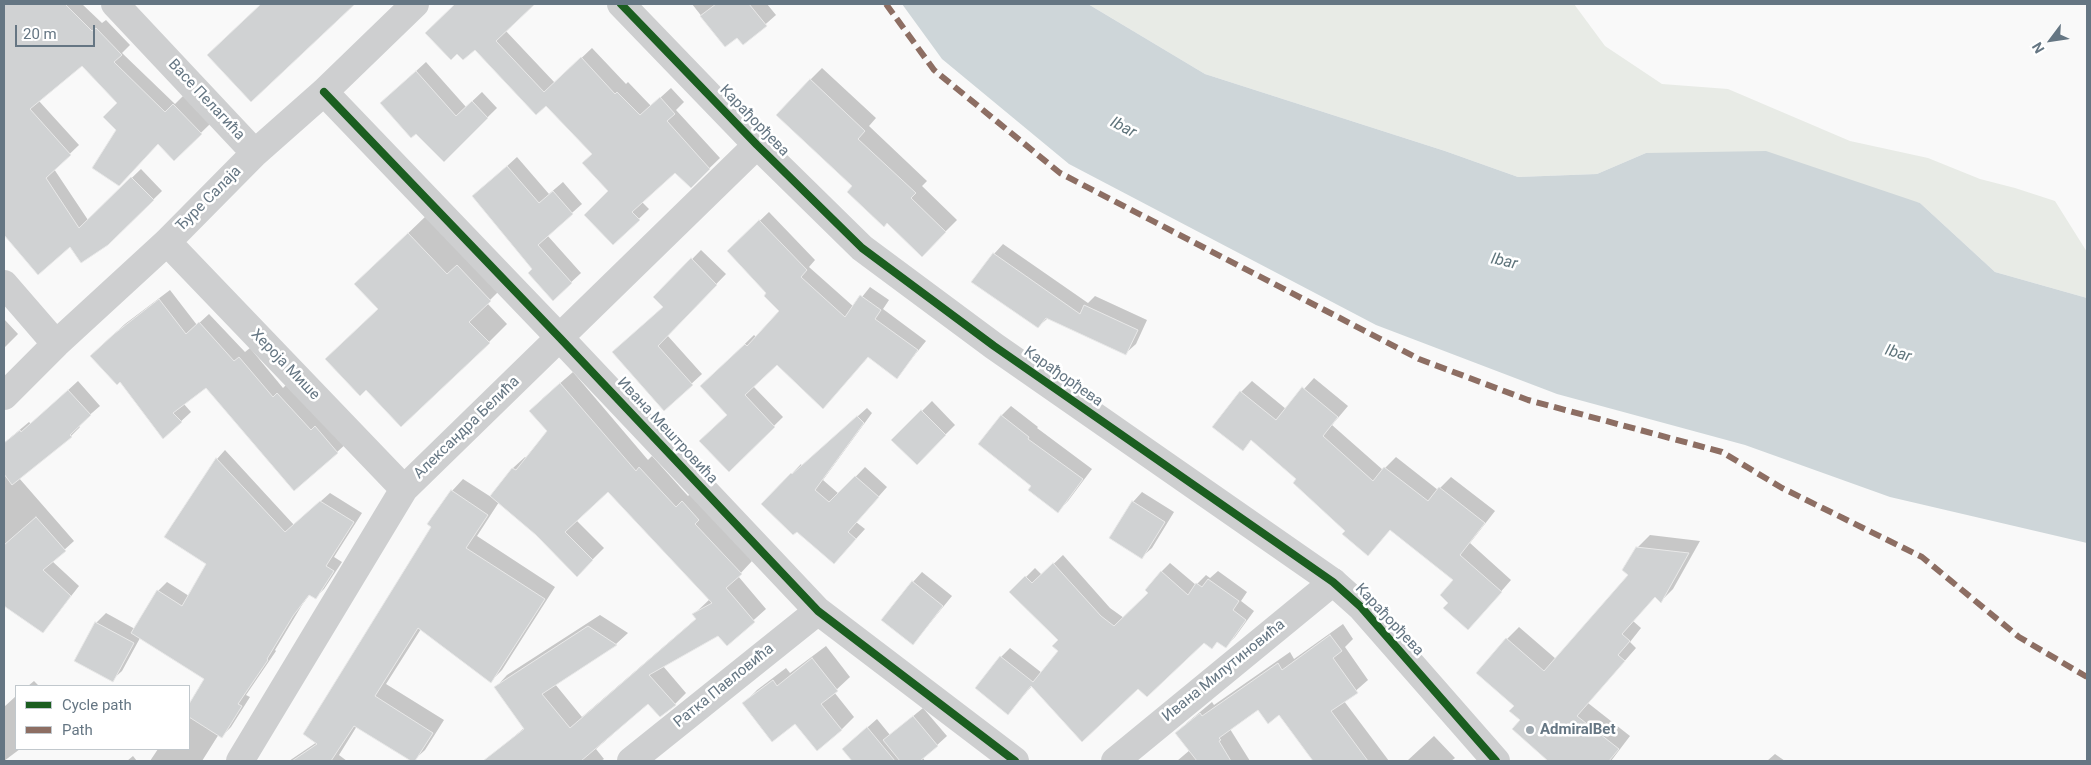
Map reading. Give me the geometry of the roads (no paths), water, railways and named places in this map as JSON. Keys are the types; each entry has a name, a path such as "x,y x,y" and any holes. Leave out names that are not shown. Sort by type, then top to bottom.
{"street":[{"name":"Васе Пелагића","path":"115,4 255,153"},
{"name":"Ђуре Салаја","path":"4,396 56,344 166,242 255,153 324,92 415,4"},
{"name":"Карађорђева","path":"621,4 757,144 862,248 994,346 1333,582 1361,607 1496,761"},
{"name":"Ивана Мештровића","path":"324,92 818,611 1015,761"},
{"name":"Александра Белића","path":"240,761 404,489 757,144"},
{"name":"Хероја Мише","path":"166,242 404,489"},
{"path":"4,284 56,344"},
{"name":"Ивана Милутиновића","path":"1115,761 1333,582"},
{"name":"Ратка Павловића","path":"631,761 818,611"}],"water":[{"name":"Ibar","path":"902,4 1088,4 1205,74 1445,151 1518,177 1597,174 1646,153 1766,151 1920,203 1995,272 2087,298 2087,543 1890,497 1745,445 1557,394 1376,325 1069,164 942,59"}],"place":[{"name":"AdmiralBet","path":"1530,730"}]}
